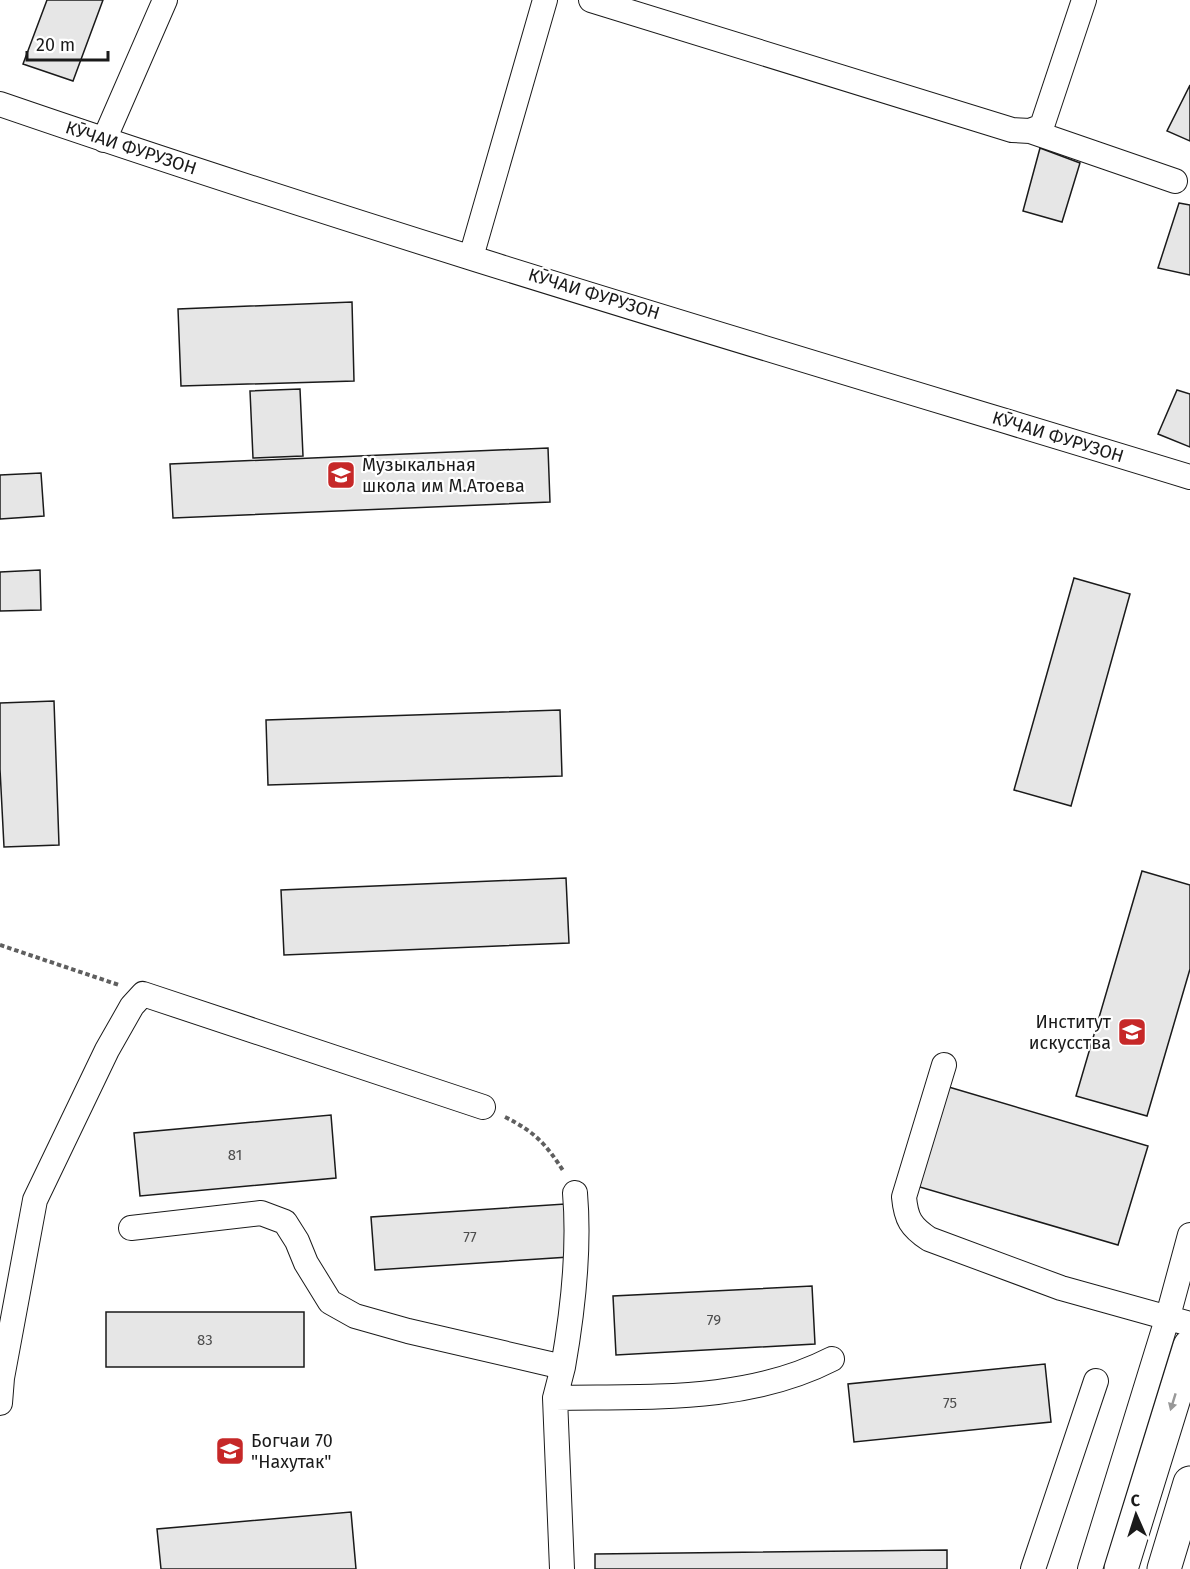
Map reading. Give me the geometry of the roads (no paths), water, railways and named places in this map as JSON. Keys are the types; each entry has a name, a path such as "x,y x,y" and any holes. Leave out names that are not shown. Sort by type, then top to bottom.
{"main road":[{"path":"1121,1569 1190,1346"},
{"path":"1164,1569 1190,1483"}],"street":[{"path":"104,140 165,0"},
{"path":"471,257 545,0"},
{"path":"591,0 1012,130 1030,131 1174,181"},
{"path":"1030,131 1042,126 1084,0"},
{"name":"КӮЧАИ ФУРУЗОН","path":"0,104 104,140 471,257 1190,477"},
{"path":"0,1403 2,1378 35,1200 107,1050 132,1006 143,994 483,1107"},
{"path":"944,1065 904,1197 906,1213 917,1232 929,1239 1061,1288 1179,1320"},
{"path":"562,1569 555,1398 572,1320 578,1233 575,1193"},
{"path":"131,1228 261,1213 285,1222 330,1302 355,1316 408,1331 563,1367"},
{"path":"1090,1569 1179,1320 1190,1235"},
{"path":"555,1398 652,1397 727,1392 765,1385 809,1371 832,1359"},
{"path":"1033,1569 1096,1381"}],"place":[{"name":"Музыкальная школа им М.Атоева","path":"341,475"},
{"name":"Институт искусства","path":"1132,1032"},
{"name":"Богчаи 70 \"Нахутак\"","path":"230,1451"}]}
